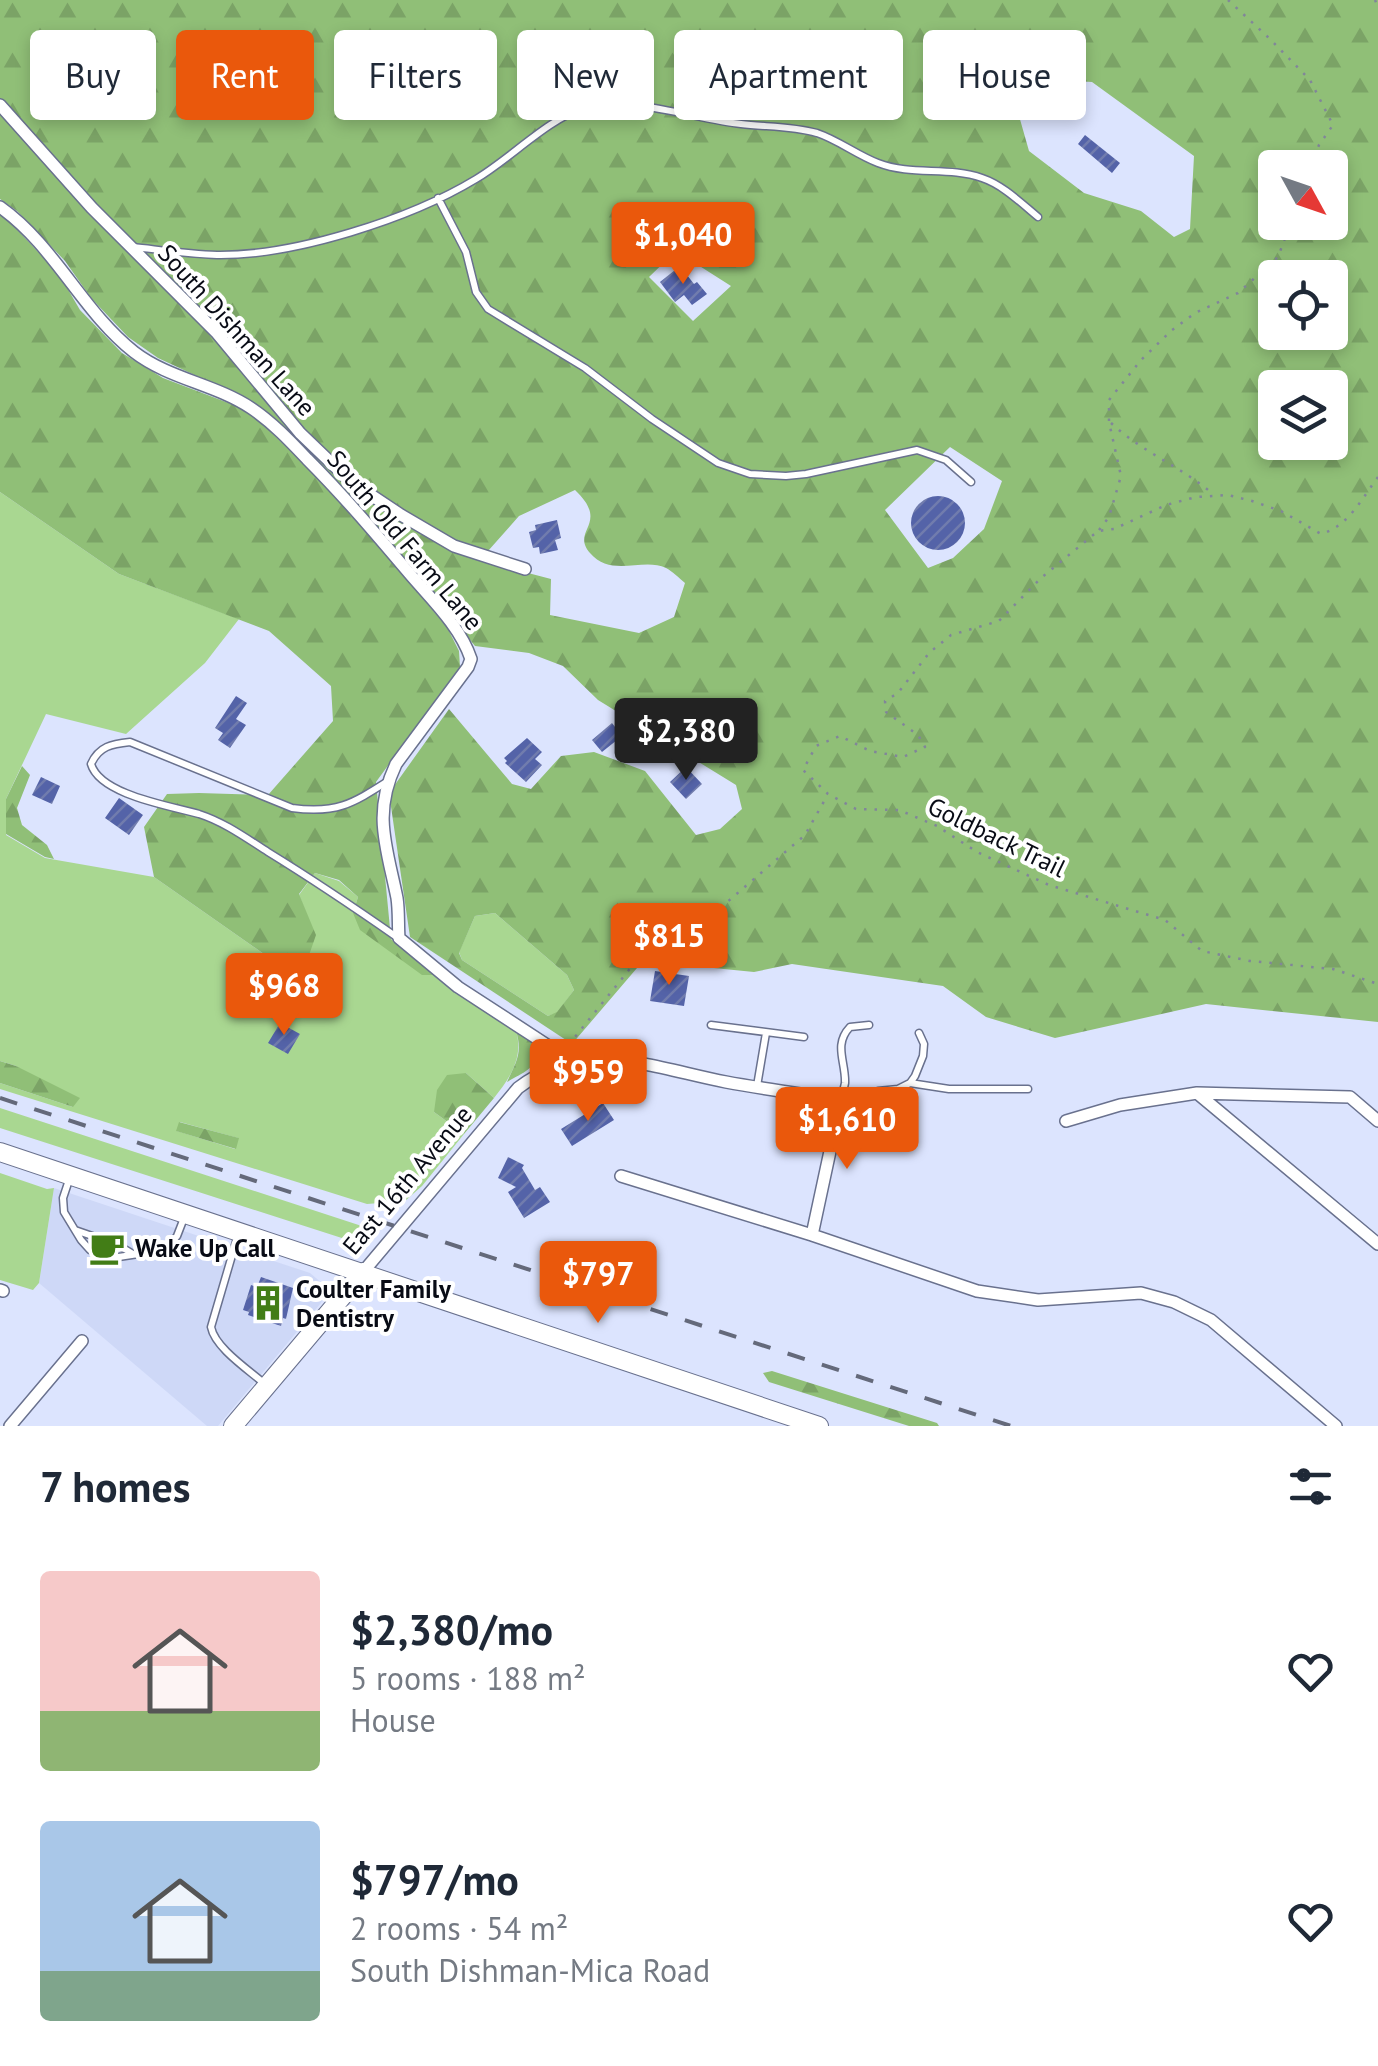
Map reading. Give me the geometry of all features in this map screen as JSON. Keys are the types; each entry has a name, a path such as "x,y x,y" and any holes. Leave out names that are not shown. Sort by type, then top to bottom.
{"main road":[{"path":"0,1152 819,1426"},
{"name":"East 16th Avenue","path":"233,1426 362,1272"}],"street":[{"name":"South Dishman Lane","path":"0,106 92,208 216,332 300,432 350,482 454,546 525,569"},
{"name":"South Old Farm Lane","path":"0,207 22,224 133,352 170,374 248,406 267,420 349,502 467,646 470,662 396,764 383,799 385,854 398,902 399,938"},
{"path":"399,938 458,986 546,1045 552,1055 550,1068 579,1060 633,1061 840,1100 812,1235"},
{"name":"East 16th Avenue","path":"362,1272 518,1088 550,1068"},
{"path":"1197,1093 1378,1244"},
{"path":"1066,1121 1120,1104 1197,1093 1350,1097 1378,1122"},
{"path":"621,1176 812,1235 977,1292 1038,1300 1141,1293 1174,1302 1210,1320 1336,1426"},
{"path":"10,1426 82,1341"}],"lane":[{"path":"131,247 217,255 325,239 438,198 479,178 570,114 612,105 811,132 881,164 907,171 951,172 986,179 1038,216"},
{"path":"438,198 466,252 476,292 488,308 585,368 652,419 726,467 750,474 786,476 917,450 946,460 971,482"},
{"path":"388,781 356,802 316,812 292,808 130,742 107,745 90,764 94,774 105,783 221,823 399,938"},
{"path":"869,1025 850,1027 842,1038 840,1056 845,1079 840,1100 910,1083 923,1056 924,1044 919,1034"},
{"path":"711,1026 804,1038"},
{"path":"757,1087 766,1033"},
{"path":"910,1083 949,1089 1028,1089"},
{"path":"71,1176 63,1198 64,1212 90,1250 112,1258 158,1251 170,1245 186,1214"},
{"path":"74,1230 133,1254"},
{"path":"240,1231 211,1332 218,1343 267,1386"}],"path":[{"path":"1228,0 1310,80 1333,126 1317,150"},
{"path":"1375,0 1378,7"},
{"path":"550,1068 662,934 712,916 805,835 828,794 803,770 816,746 840,736 870,751 902,757 925,747 918,735 886,712 885,700 898,693 929,653 951,635 1000,621 1041,578 1098,532 1109,517 1121,476 1110,422 1110,400 1141,360 1172,330 1195,313 1238,293 1278,258 1285,240"},
{"path":"1110,422 1131,442 1185,471 1215,496"},
{"path":"1098,532 1114,529 1166,504 1228,495 1281,511 1321,534 1333,531 1356,508 1378,476"},
{"name":"Goldback Trail","path":"828,794 856,809 899,810 1049,886 1165,920 1202,951 1250,961 1333,969 1378,984"}],"shaded area":[{"path":"54,1188 310,1273 323,1284 321,1303 218,1426 207,1426 39,1283"}],"green space":[{"path":"0,0 1378,0 1378,1022 1206,1004 1055,1038 986,1017 943,986 792,964 754,972 643,961 572,1044 410,937 389,793 449,709 512,784 531,789 561,756 594,752 645,771 696,835 720,829 742,809 736,785 598,700 563,666 529,653 475,646 351,498 295,440 248,400 158,358 128,337 17,211 0,199","holes":["923,30 1086,30 1086,82 1092,82 1194,156 1190,229 1174,237 1141,211 1084,193 1029,151 1020,120 923,120","676,251 731,286 693,321 649,277","950,447 1002,481 984,529 953,558 928,568 885,510","575,490 590,511 585,545 598,560 617,566 657,565 685,583 674,617 639,633 550,615 551,579 486,562 488,551 519,516","495,913 567,975 574,990 557,1012 548,1016 462,960 459,953 475,916"]},
{"path":"0,215 59,274 80,310 122,353 163,378 247,410 265,426 334,493 447,627 459,651 460,667 376,782 391,939 436,975 422,975 360,930 353,913 358,897 339,880 315,873 299,894 316,935 307,961 271,959 154,877 144,827 167,794 268,795 333,721 331,686 269,631 119,574 0,492"},
{"path":"0,492 119,574 239,619 205,663 126,734 46,714 6,799 6,835 45,858 154,877 271,959 315,935 299,895 315,873 339,881 358,897 353,913 516,1031 518,1050 510,1075 494,1098 466,1073 434,1112 464,1134 422,1186 405,1201 367,1204 0,1089 0,1083 73,1107 16,1066 0,1061","holes":["180,1122 238,1138 235,1149 177,1131"]},
{"path":"22,766 30,775 17,808 22,825 47,845 54,859 6,834 6,799"},
{"path":"495,913 567,975 574,990 557,1013 548,1016 462,960 459,952 475,916"},
{"path":"516,1031 535,1045 535,1059 530,1068 507,1082 519,1052"},
{"path":"0,1061 80,1098 73,1107 0,1083"},
{"path":"466,1073 494,1098 464,1134 434,1112 437,1090 447,1075"},
{"path":"0,1108 377,1231 366,1245 358,1246 0,1128"},
{"path":"179,1122 239,1138 236,1149 176,1131"},
{"path":"0,1173 54,1188 39,1283 33,1290 0,1280"},
{"path":"772,1371 939,1426 909,1426 769,1382 763,1373"}],"building":[{"path":"1085,135 1120,163 1112,173 1078,144"},
{"path":"680,266 707,294 692,305 684,295 675,302 660,282"},
{"path":"938,496 957,504 965,523 957,542 938,550 919,542 911,523 919,504"},
{"path":"557,520 561,538 555,540 558,550 540,554 539,547 533,548 529,532 536,530 535,525"},
{"path":"236,696 247,703 236,719 246,725 230,748 218,740 223,733 215,728"},
{"path":"612,723 622,736 602,752 592,740"},
{"path":"527,738 542,752 535,759 542,765 526,782 504,758"},
{"path":"686,767 702,784 686,799 670,782"},
{"path":"41,777 60,786 52,804 32,795"},
{"path":"119,798 143,815 129,835 105,818"},
{"path":"655,971 689,976 684,1006 650,1001"},
{"path":"280,1023 300,1034 288,1054 268,1043"},
{"path":"603,1103 614,1120 572,1146 561,1129"},
{"path":"508,1157 524,1165 522,1168 535,1190 540,1187 550,1202 524,1218 508,1192 516,1187 498,1178"},
{"name":"Coulter Family Dentistry","path":"261,1277 293,1288 281,1326 243,1310 251,1285 257,1287"}],"railway":[{"path":"0,1098 1011,1426"}],"place":[{"name":"Wake Up Call","path":"107,1248"},
{"name":"Coulter Family Dentistry","path":"268,1303"}]}
